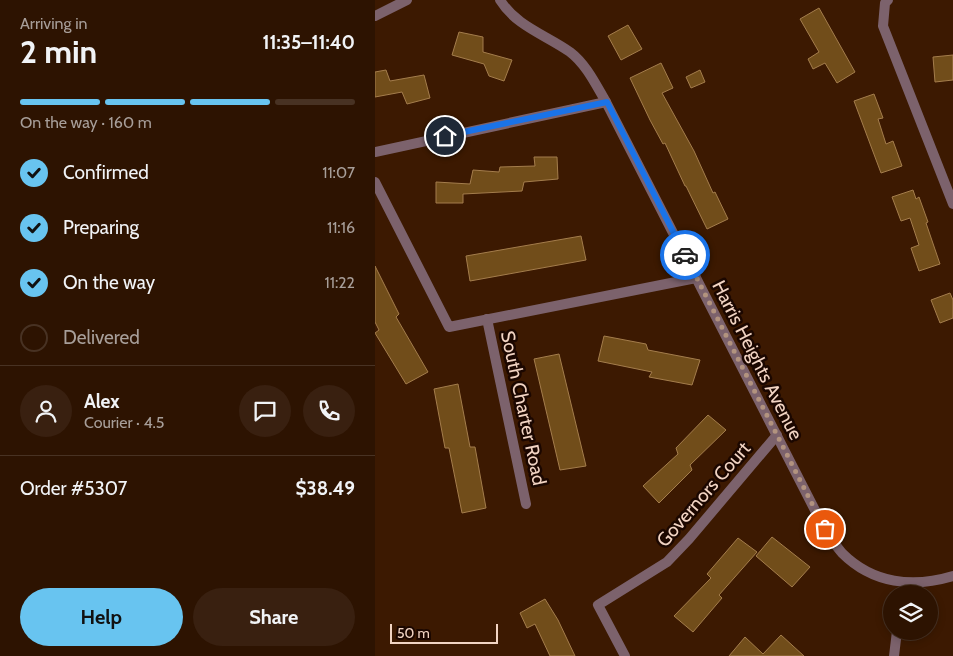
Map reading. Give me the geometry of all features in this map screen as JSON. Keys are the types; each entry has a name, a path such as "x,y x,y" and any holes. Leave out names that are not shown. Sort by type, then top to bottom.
{"street":[{"path":"375,16 407,0"},
{"name":"Harris Heights Avenue","path":"500,0 513,18 571,53 586,69 607,102 819,518 842,552 866,571 903,583 922,583 953,576"},
{"path":"888,0 885,3 883,26 953,204"},
{"path":"375,152 607,102"},
{"name":"South Charter Road","path":"375,182 449,327 696,278"},
{"name":"South Charter Road","path":"487,319 526,504"},
{"name":"Governors Court","path":"625,656 598,605 667,562 689,539 777,435"},
{"path":"894,656 896,640"}],"building":[{"path":"819,8 855,72 837,83 825,63 813,69 808,59 819,52 800,19"},
{"path":"628,25 642,49 621,60 608,36"},
{"path":"459,32 483,37 483,52 512,60 504,81 489,76 484,64 452,55"},
{"path":"953,55 953,80 935,82 933,57"},
{"path":"661,63 673,88 662,93 728,219 707,229 665,143 663,144 650,120 630,78"},
{"path":"386,70 390,81 424,75 430,98 407,104 402,92 375,97 375,72"},
{"path":"700,70 705,82 691,88 686,77"},
{"path":"874,94 883,118 878,119 886,144 893,141 902,166 881,173 854,101"},
{"path":"534,157 557,157 558,179 524,182 522,191 463,194 463,203 436,203 436,182 470,184 473,170 499,172 500,167 535,166"},
{"path":"913,190 916,199 919,197 940,264 919,271 911,248 919,245 910,218 901,221 892,197"},
{"path":"581,236 586,260 470,281 466,256"},
{"path":"375,266 399,314 396,317 428,372 406,384 375,333 379,330 375,322"},
{"path":"950,293 953,300 953,318 940,323 931,300"},
{"path":"604,336 646,344 648,350 700,360 692,385 649,377 652,372 598,361"},
{"path":"559,354 586,466 560,470 534,359"},
{"path":"458,384 470,447 475,447 486,508 462,513 449,448 445,448 434,389"},
{"path":"708,415 726,430 690,465 692,470 659,503 643,486 678,454 676,448"},
{"path":"772,537 810,567 792,587 756,556"},
{"path":"738,538 757,552 719,595 722,598 693,632 674,616 711,578 707,574"},
{"path":"545,599 558,620 575,656 550,656 535,624 527,628 520,613"},
{"path":"781,635 804,656 729,656 745,637 763,654"}],"way so far":[{"path":"685,255 825,529"}],"route":[{"path":"445,136 607,102 685,255"}]}
